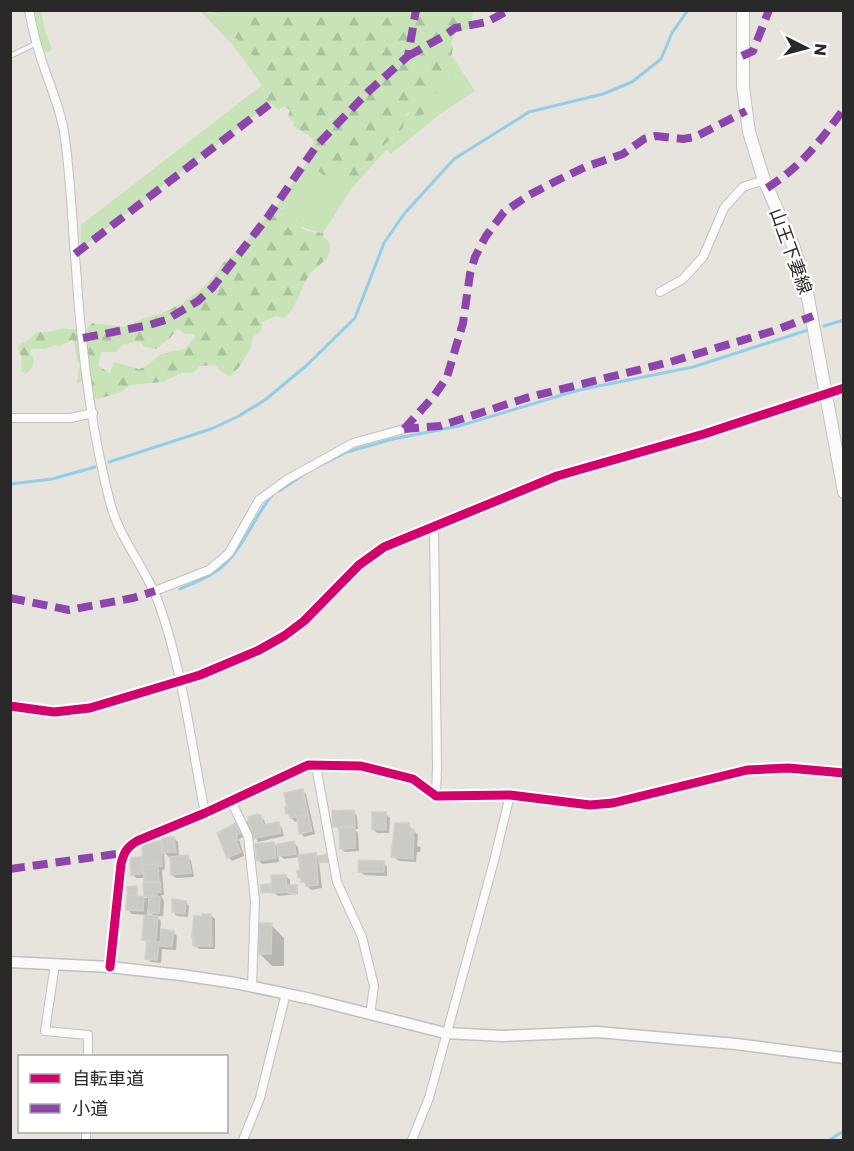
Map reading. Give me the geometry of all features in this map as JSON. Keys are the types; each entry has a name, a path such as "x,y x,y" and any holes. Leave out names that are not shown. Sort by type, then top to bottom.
{"main road":[{"name":"山王下妻線","path":"743,10 744,102 749,132 764,180 801,268 813,316 843,492"}],"street":[{"path":"29,10 36,44 64,129 69,166 80,316 93,413 112,509 118,525 155,591 165,622 205,813"},
{"path":"660,292 683,279 703,257 724,208 743,187 764,180"},
{"path":"10,706 54,712 90,708 200,675 284,636 304,621 359,565 384,547 557,476 704,434 843,388"},
{"path":"10,418 71,418 93,413"},
{"path":"155,591 209,570 230,553 259,500 288,479 353,443 404,429"},
{"path":"434,526 436,796"},
{"path":"110,967 123,853 127,847 308,765 361,766 413,779 436,796 510,795 590,805 614,803 747,770 788,768 843,773"},
{"path":"316,766 337,882 362,937 374,986 370,1015"},
{"path":"412,1140 429,1098 445,1033 492,871 510,795"},
{"path":"231,801 248,836 251,858 255,901 252,986"},
{"path":"10,962 110,967 252,986 445,1033 502,1036 597,1032 736,1044 843,1058"},
{"path":"55,964 45,1031 88,1035 88,1055"},
{"path":"243,1140 260,1098 286,993"}],"lane":[{"path":"10,56 36,44"}],"green space":[{"path":"33,11 41,11 52,49 49,52 45,52 39,39"},
{"path":"200,11 228,17 231,33 270,74 264,99 270,104 80,249 81,225 262,85 232,44"},
{"path":"206,11 473,11 470,29 456,32 451,43 453,48 451,57 457,67 450,81 430,99 424,114 418,117 408,113 404,117 403,128 362,169 359,176 341,180 328,178 318,170 308,154 313,138 293,126 294,122 288,117 290,110 284,106 279,110 264,99 270,74 231,33 228,17"},
{"path":"451,54 475,91 440,114 391,154 386,150 351,189 323,233 300,225 284,208 275,208 310,157 312,162 362,170 393,138 404,117 426,104 430,97 439,91 454,63"},
{"path":"275,208 290,209 300,219 301,228 323,233 324,238 329,242 330,252 310,274 288,314 284,318 276,316 262,322 262,330 253,337 244,360 230,376 215,365 200,366 193,373 181,373 163,382 130,385 121,392 98,399 92,396 85,379 78,384 77,382 79,368 84,366 83,360 79,362 77,360 74,341 71,340 59,347 55,345 44,349 31,349 34,361 32,368 26,374 21,371 22,357 18,345 30,339 37,332 64,328 85,331 92,323 128,327 142,319 183,304 207,284 224,262 235,254 253,234 268,213","holes":["178,328 184,334 194,334 195,337 185,349 161,354 145,367 139,369 114,362 110,373 98,366 101,352 116,352 122,345 140,341 144,347 156,349"]}],"building":[{"path":"303,789 308,814 290,818 289,814 286,814 284,793"},
{"path":"354,810 355,826 333,827 332,811"},
{"path":"372,812 386,812 386,830 372,829"},
{"path":"308,814 312,831 299,834 297,817"},
{"path":"261,815 263,825 279,822 281,833 252,839 248,817"},
{"path":"236,823 240,833 236,835 238,840 236,841 241,852 227,858 217,833"},
{"path":"395,823 409,823 410,829 414,829 413,859 391,857"},
{"path":"355,827 355,848 340,849 339,828"},
{"path":"174,837 176,852 163,853 162,838"},
{"path":"151,841 161,841 162,866 143,865 142,844 151,843"},
{"path":"294,841 296,854 278,856 277,844"},
{"path":"274,842 276,858 257,861 255,844"},
{"path":"316,853 318,885 306,886 305,882 301,882 301,878 298,878 297,871 300,870 298,855"},
{"path":"328,854 330,860 319,863 318,856"},
{"path":"188,855 191,873 171,875 170,857"},
{"path":"141,857 142,874 131,875 130,858"},
{"path":"359,860 384,861 384,872 358,872"},
{"path":"158,864 159,881 144,882 143,865"},
{"path":"271,875 286,875 287,892 272,893"},
{"path":"160,882 161,892 157,892 157,895 144,896 143,883"},
{"path":"270,884 271,892 261,893 261,885"},
{"path":"288,885 297,885 297,894 288,893"},
{"path":"137,886 137,895 128,895 127,887"},
{"path":"127,895 144,897 143,911 126,910"},
{"path":"149,896 160,897 159,913 148,913"},
{"path":"172,899 186,901 185,914 172,912"},
{"path":"202,914 211,914 212,946 193,946 194,916 202,916"},
{"path":"144,915 158,916 156,941 142,940"},
{"path":"258,923 272,923 271,954 258,954"},
{"path":"161,929 174,931 172,947 160,946"},
{"path":"147,941 159,942 157,960 145,959"}],"waterway":[{"path":"109,462 211,429 265,400 307,365 355,318 384,243 404,214 454,159 529,112 603,94 632,82 661,59 672,33 688,10"},
{"path":"824,326 844,320"},
{"path":"317,467 347,452 393,439 459,426 579,390 693,367 808,330"},
{"path":"10,484 52,479 95,467"},
{"path":"279,491 303,475"},
{"path":"180,589 207,577 230,559 273,494"},
{"path":"829,1140 844,1131"}],"marked path":[{"path":"83,338 166,320 198,301 213,287 267,218 317,145 369,91 408,56 416,10"},
{"path":"408,56 455,28 487,22 509,10"},
{"path":"742,56 753,51 769,10"},
{"path":"75,254 270,104"},
{"path":"767,188 800,162 844,109"},
{"path":"404,429 434,396 447,377 463,323 470,274 475,257 486,236 504,212 529,195 560,179 585,167 623,154 644,139 656,136 683,139 695,137 746,111"},
{"path":"404,429 440,426 526,398 670,362 773,331 813,316"},
{"path":"10,598 69,610 133,598 155,591"},
{"path":"10,869 123,853"}],"cycle path":[{"path":"10,706 54,712 90,708 200,675 259,650 284,636 304,621 359,565 384,547 557,476 704,434 844,388"},
{"path":"110,967 121,864 128,848 137,841 205,813 308,765 361,766 413,779 436,796 510,795 590,805 613,803 747,770 788,768 844,773"}]}
